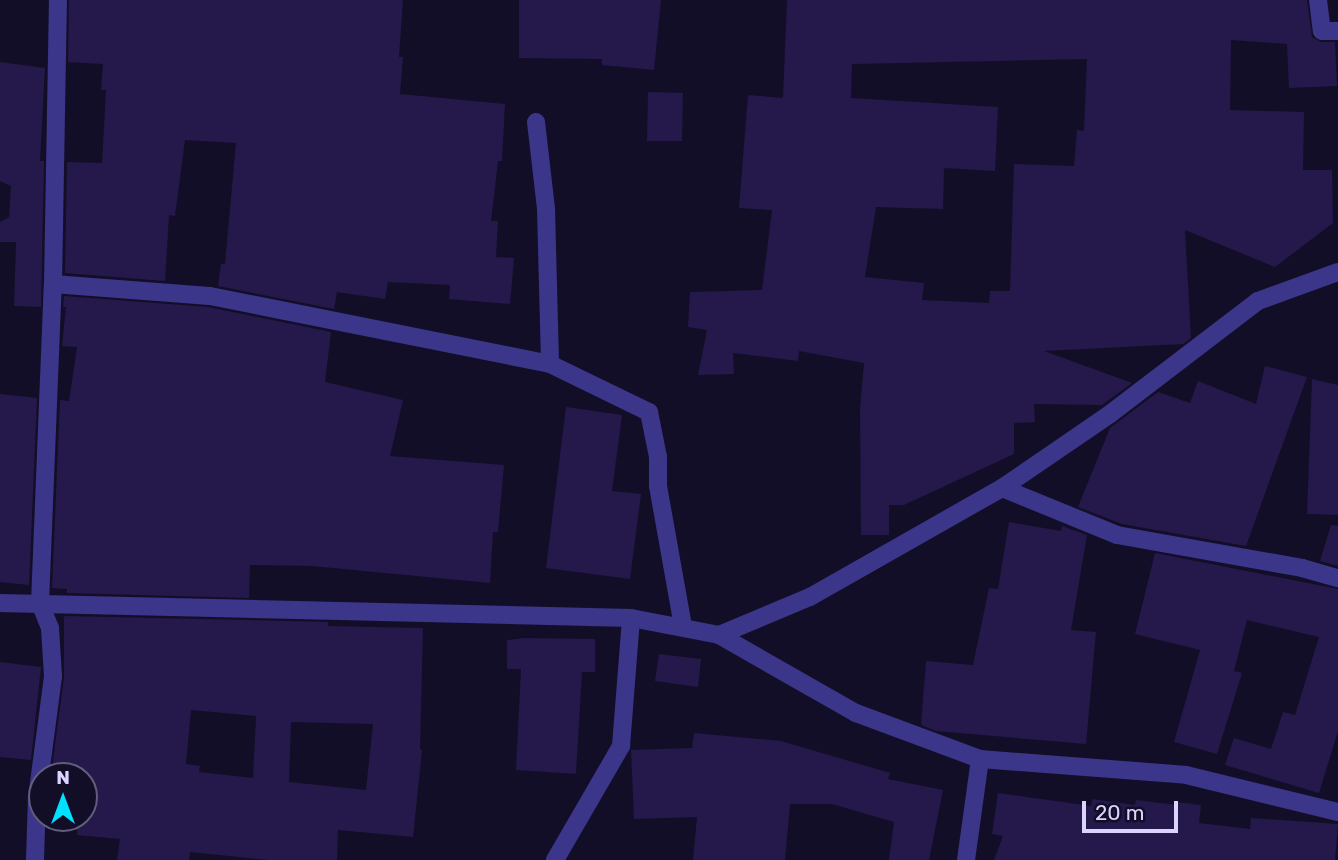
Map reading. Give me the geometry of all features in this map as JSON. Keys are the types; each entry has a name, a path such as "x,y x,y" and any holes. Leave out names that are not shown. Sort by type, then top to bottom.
{"street":[{"path":"35,860 37,798 53,676 50,628 40,603 53,284 58,0"},
{"path":"1318,0 1322,31 1338,31"},
{"path":"536,122 546,209 550,364"},
{"path":"719,635 810,597 1002,488 1110,414 1258,301 1338,272"},
{"path":"53,284 210,296 550,364 649,412 659,457 659,486 683,627"},
{"path":"1002,488 1117,535 1302,568 1338,578"},
{"path":"0,603 631,618 719,635 856,713 980,759 1186,775 1338,812"},
{"path":"555,860 621,746 631,618"},
{"path":"966,860 980,759"}],"building":[{"path":"69,0 403,0 399,57 403,57 400,94 505,104 502,161 498,161 491,221 498,221 496,257 514,258 510,304 449,299 450,285 388,282 385,299 337,292 334,309 218,286 221,264 225,264 236,143 185,140 175,216 169,215 165,281 65,273 67,162 102,163 106,90 101,90 103,64 68,62"},
{"path":"519,0 661,0 654,70 602,65 602,59 519,58"},
{"path":"787,0 1307,0 1312,37 1321,42 1335,42 1337,86 1289,88 1287,44 1231,40 1230,110 1304,112 1303,170 1332,170 1333,223 1275,267 1185,230 1191,338 1183,344 1044,351 1132,383 1102,405 1034,404 1035,422 1014,423 1014,454 904,505 889,505 889,535 861,535 860,408 864,363 799,351 798,361 733,353 734,374 698,375 707,330 688,327 690,292 762,290 772,210 739,208 748,95 783,98","holes":["1087,59 1084,131 1077,130 1074,166 1014,164 1010,291 990,291 989,303 922,300 924,283 865,277 876,207 943,209 944,168 995,171 998,107 851,98 852,64"]},
{"path":"0,62 45,68 40,161 44,161 41,307 14,306 16,242 0,242 0,222 9,217 11,186 0,181"},
{"path":"648,92 683,93 682,141 647,141"},
{"path":"64,296 208,307 331,332 325,382 403,400 390,456 504,465 498,532 493,532 490,583 312,566 250,565 249,598 67,593 67,589 52,588 60,400 69,401 77,347 62,346 66,307 63,307"},
{"path":"1265,366 1307,377 1246,546 1122,524 1078,507 1110,428 1158,392 1190,403 1198,381 1256,404"},
{"path":"1312,379 1338,385 1338,515 1307,514"},
{"path":"0,394 37,398 29,585 0,582"},
{"path":"566,407 622,415 612,491 641,494 630,579 546,568"},
{"path":"1009,522 1061,531 1062,526 1087,535 1071,630 1096,632 1086,744 936,731 921,725 926,661 973,665 989,588 998,589"},
{"path":"1331,525 1338,526 1338,566 1320,561"},
{"path":"1155,553 1338,589 1338,731 1319,793 1225,765 1234,738 1271,749 1283,712 1295,715 1319,637 1247,620 1234,671 1242,673 1217,754 1174,742 1200,650 1135,634"},
{"path":"64,616 328,622 328,626 423,628 422,750 413,837 338,830 337,860 269,860 190,852 189,860 117,860 120,839 77,835 77,832 98,832 98,762 53,762 64,677","holes":["191,710 256,716 253,778 199,772 200,766 186,764","291,722 373,724 366,790 289,782"]},
{"path":"595,639 595,672 582,672 576,774 516,770 521,669 507,669 507,640"},
{"path":"659,654 701,659 698,687 655,681"},
{"path":"0,662 41,667 31,760 0,757"},
{"path":"694,733 781,741 890,773 888,779 943,790 929,860 889,860 894,822 832,804 790,804 785,860 693,860 697,817 634,819 631,750 692,748"},
{"path":"998,793 1091,806 1092,799 1135,805 1136,800 1201,805 1199,823 1250,829 1251,818 1338,824 1335,860 994,860 1003,836 992,834"}]}
